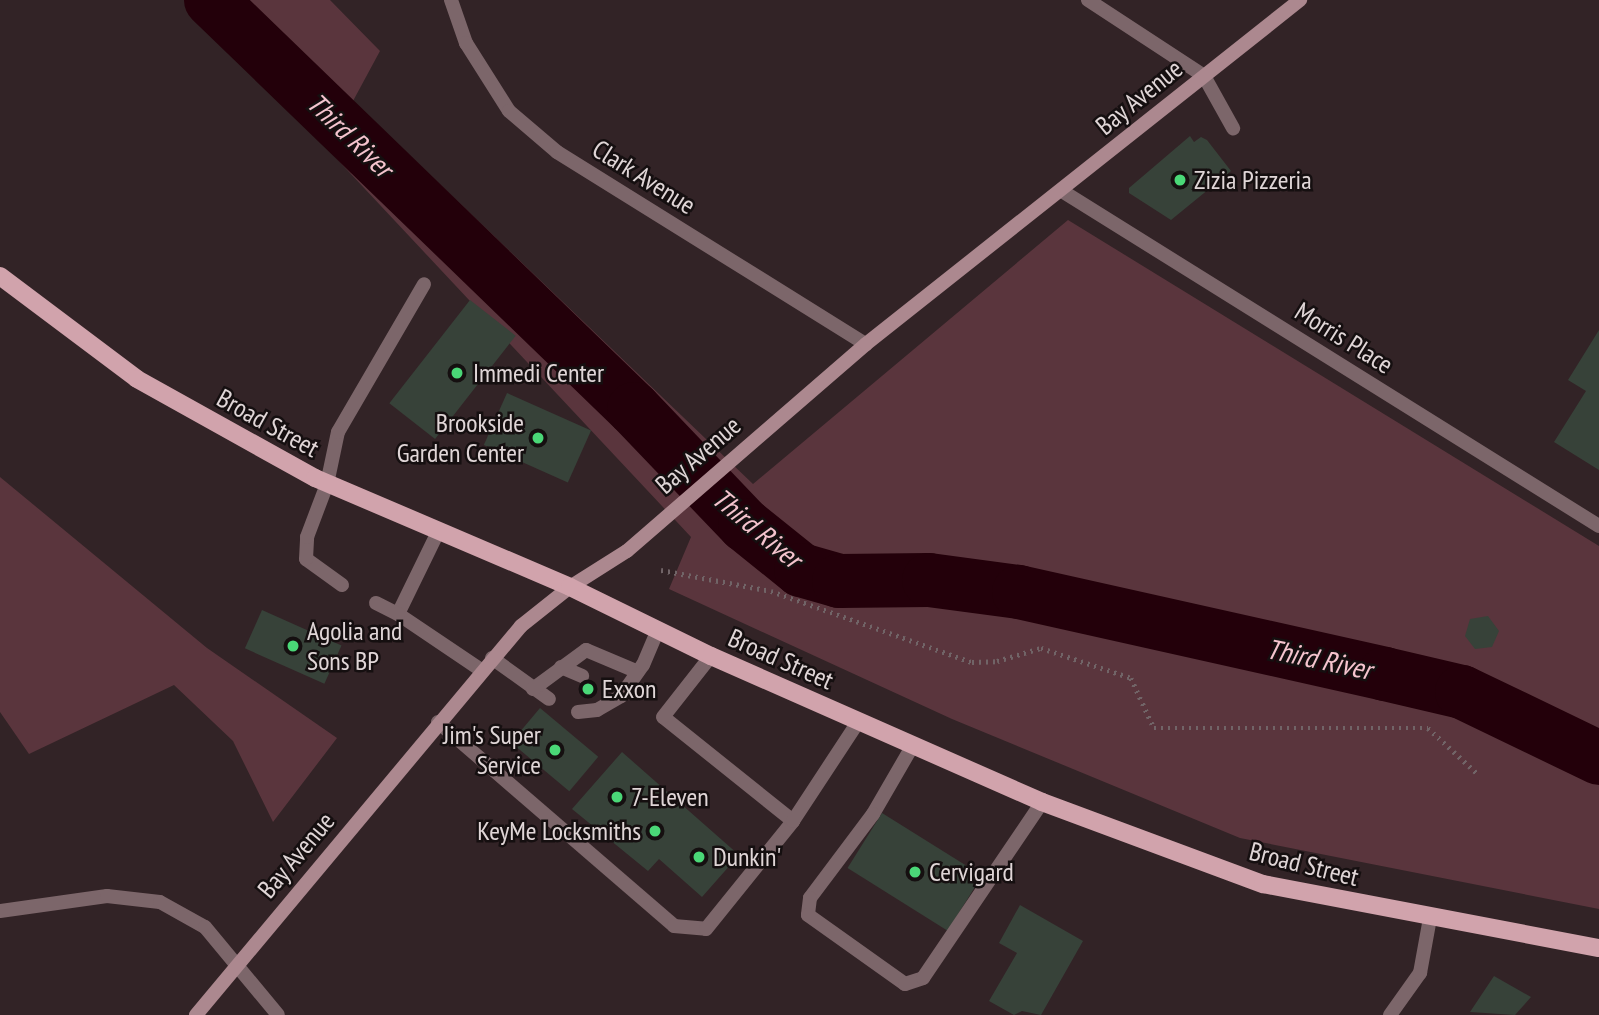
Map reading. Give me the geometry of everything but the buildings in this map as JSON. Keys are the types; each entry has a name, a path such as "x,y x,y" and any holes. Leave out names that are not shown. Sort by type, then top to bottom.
{"main road":[{"name":"Broad Street","path":"0,276 138,379 327,484 570,587 711,656 1042,802 1264,884 1430,918 1599,948"}],"street":[{"name":"Clark Avenue","path":"451,0 466,43 509,111 557,152 866,344"},
{"path":"1088,0 1204,76 1233,128"},
{"name":"Bay Avenue","path":"196,1015 481,670 521,626 570,587 628,551 680,502 866,344 1300,0"},
{"name":"Morris Place","path":"1062,191 1599,526"},
{"path":"342,585 306,559 307,537 327,484 338,432 424,284"},
{"path":"398,614 438,532"},
{"path":"376,603 398,614 481,670"},
{"path":"578,712 597,710 638,672 658,630"},
{"path":"533,689 586,650 638,672"},
{"path":"711,656 663,718 793,821"},
{"path":"492,658 550,699"},
{"path":"561,667 582,676"},
{"path":"438,722 674,926 706,929 793,821 858,722"},
{"path":"914,745 873,814 810,898 808,915 905,984 923,978 1042,802"},
{"path":"0,911 107,896 160,902 205,928 278,1015"},
{"path":"1390,1015 1420,973 1430,918"}],"path":[{"path":"661,570 771,591 972,662 997,661 1041,648 1131,678 1154,728 1428,728 1479,775"}],"shaded area":[{"path":"188,0 330,0 380,51 353,101 753,484 1068,220 1599,546 1599,909 1240,838 952,719 669,589 691,537"},
{"path":"0,477 207,648 337,738 273,822 233,741 174,685 29,754 0,712"}],"waterway":[{"name":"Third River","path":"211,0 634,409 745,525 801,570 839,581 929,580 1019,592 1462,692 1599,758"}],"place":[{"name":"Zizia Pizzeria","path":"1180,180"},
{"name":"Immedi Center","path":"457,373"},
{"name":"Brookside Garden Center","path":"538,438"},
{"name":"Agolia and Sons BP","path":"293,646"},
{"name":"Exxon","path":"588,689"},
{"name":"Jim's Super Service","path":"555,750"},
{"name":"7-Eleven","path":"617,797"},
{"name":"KeyMe Locksmiths","path":"655,831"},
{"name":"Dunkin'","path":"699,857"},
{"name":"Cervigard","path":"915,872"}]}
